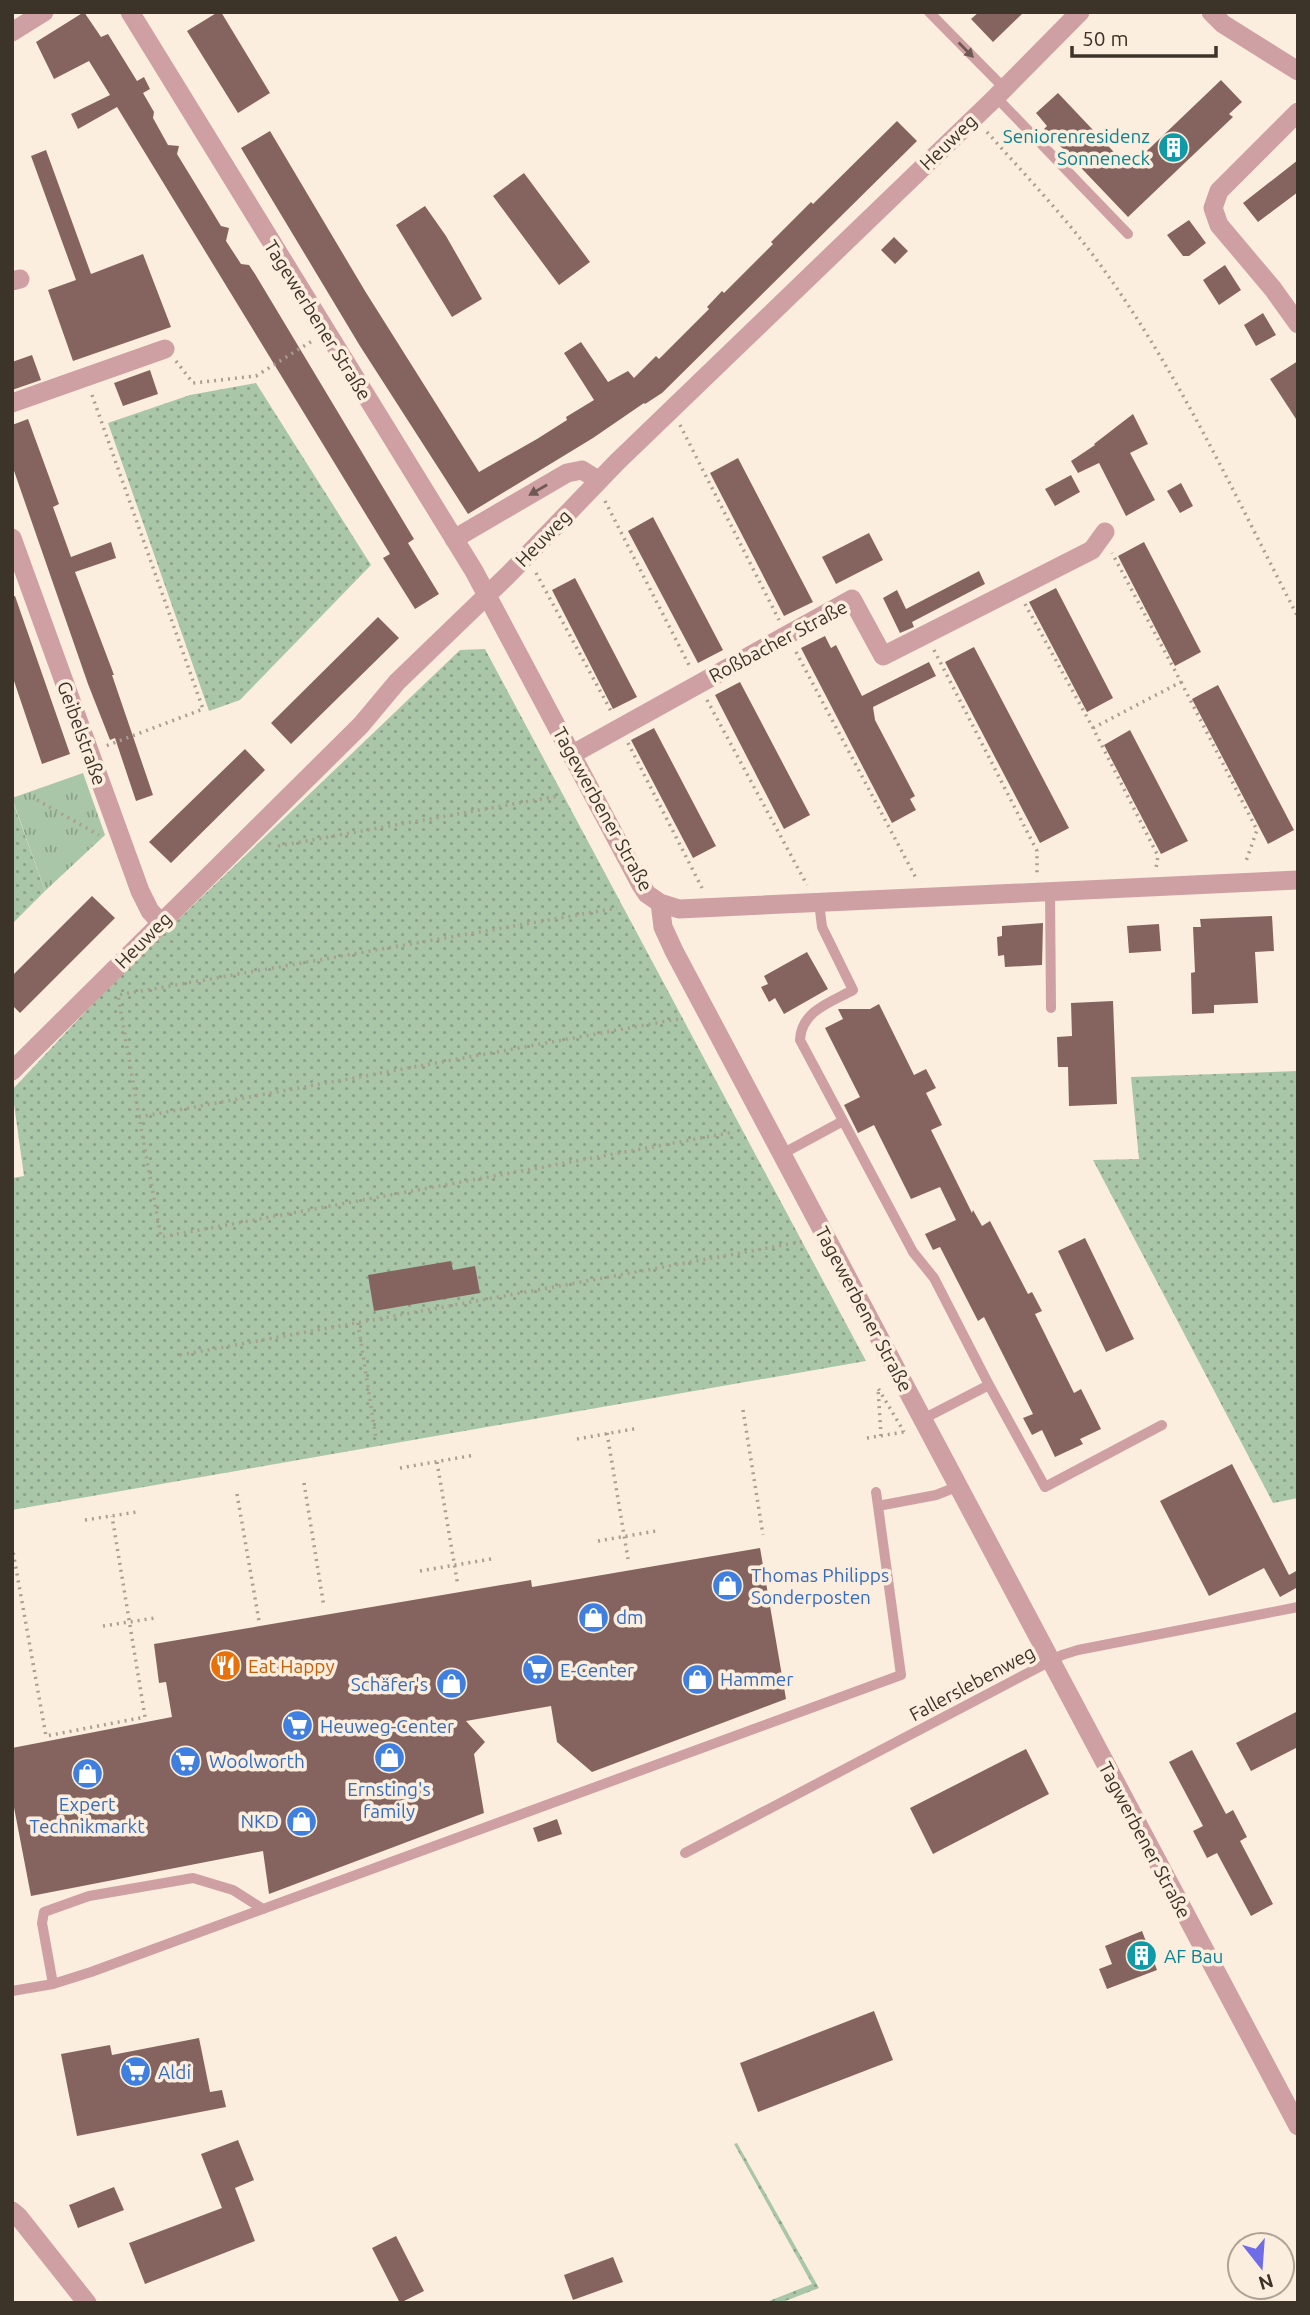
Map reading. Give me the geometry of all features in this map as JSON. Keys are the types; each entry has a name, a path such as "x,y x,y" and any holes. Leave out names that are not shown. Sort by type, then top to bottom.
{"street":[{"path":"12,32 44,12"},
{"name":"Tagewerbener Straße","path":"130,12 454,539 487,595 641,885 647,894 660,903 663,927 674,951 1033,1628"},
{"name":"Heuweg","path":"12,1071 342,744 397,682 487,595 597,482 1000,93 1080,12"},
{"path":"1211,12 1223,24 1298,71"},
{"path":"1298,112 1219,191 1213,208 1219,225 1273,289 1298,324"},
{"path":"12,403 165,349"},
{"path":"454,539 567,473 582,470 597,482"},
{"name":"Roßbacher Straße","path":"571,755 852,599 883,656 1092,550 1104,534"},
{"name":"Geibelstraße","path":"12,538 120,837 144,899 161,923"},
{"path":"660,903 679,909 1298,880"},
{"name":"Tagwerbener Straße","path":"1033,1628 1298,2126"},
{"path":"12,2211 87,2303"}],"lane":[{"path":"929,12 1128,234"},
{"path":"1043,892 1051,1008"},
{"path":"818,902 822,927 853,990 813,1012 801,1030 800,1040 913,1252 934,1278 1045,1488 1162,1424"},
{"path":"782,1154 844,1121"},
{"path":"923,1419 989,1385"},
{"path":"878,1506 936,1495 959,1486"},
{"path":"12,1991 52,1984 91,1972 901,1675 876,1492"},
{"name":"Fallerslebenweg","path":"685,1853 1051,1661 1078,1650 1298,1607"},
{"path":"52,1984 42,1923 44,1912 89,1896 193,1878 233,1890 263,1909"}],"path":[{"path":"973,118 1079,238 1143,329 1203,434 1298,617"},
{"path":"165,349 193,383 256,376 326,332"},
{"path":"86,377 203,709 89,753"},
{"path":"672,409 787,635 926,898"},
{"path":"597,482 698,684 818,902"},
{"path":"1104,534 1257,830 1239,883"},
{"path":"1017,588 1158,856 1154,887"},
{"path":"926,635 1037,851 1043,892"},
{"path":"1093,728 1181,682"},
{"path":"278,846 558,796"},
{"path":"37,800 108,842 120,837"},
{"path":"617,908 118,995 161,1237 734,1132"},
{"path":"139,1117 678,1019"},
{"path":"180,1355 805,1242 824,1233"},
{"path":"358,1322 376,1438"},
{"path":"881,1436 878,1388 904,1432"},
{"path":"743,1410 763,1535"},
{"path":"577,1439 639,1428"},
{"path":"607,1433 628,1559"},
{"path":"867,1438 892,1434"},
{"path":"400,1468 475,1455"},
{"path":"437,1462 458,1586"},
{"path":"304,1483 324,1607"},
{"path":"237,1494 259,1621"},
{"path":"85,1520 137,1512"},
{"path":"12,1546 46,1736 145,1717 112,1516"},
{"path":"598,1541 656,1531"},
{"path":"420,1571 491,1559"},
{"path":"103,1626 155,1618"}],"green space":[{"path":"256,383 371,565 240,700 209,711 108,423 190,395"},
{"path":"485,649 866,1361 12,1510 12,1178 24,1176 12,1090 115,980 460,650"},
{"path":"83,773 105,835 45,891 12,798"},
{"path":"12,799 45,891 12,924"},
{"path":"1298,1071 1298,1498 1273,1503 1093,1160 1139,1159 1131,1077"},
{"path":"737,2143 819,2288 780,2303 764,2303 812,2284 734,2144"}],"building":[{"path":"84,12 101,37 108,34 137,81 144,77 150,89 143,93 168,145 179,146 177,154 221,226 229,228 226,241 241,264 249,265 255,274 414,539 408,543 439,594 415,609 383,558 390,554 117,107 78,129 71,114 110,95 89,61 54,79 36,42"},
{"path":"221,12 270,93 238,113 187,31"},
{"path":"979,12 1024,12 993,42 971,19"},
{"name":"Seniorenresidenz Sonneneck","path":"1221,80 1242,102 1229,114 1233,117 1128,217 1044,129 1047,126 1036,113 1058,93 1129,168"},
{"path":"897,121 917,141 662,393 468,514 360,346 241,148 270,131 365,291 479,472 537,439 594,400 564,353 581,342 608,382 628,371 634,378 656,356 659,359 811,202 813,204"},
{"path":"46,150 91,274 143,254 171,327 73,361 48,290 76,280 31,156"},
{"path":"1298,160 1298,192 1258,222 1243,203"},
{"path":"524,173 590,262 559,285 493,196"},
{"path":"425,206 446,236 482,299 452,317 396,225"},
{"path":"1189,220 1206,243 1189,256 1183,256 1167,235"},
{"path":"894,237 908,251 895,264 881,250"},
{"path":"1225,265 1241,290 1219,305 1203,280"},
{"path":"1263,313 1276,335 1256,346 1244,325"},
{"path":"32,355 41,380 12,390 12,362"},
{"path":"1298,361 1298,422 1270,379"},
{"path":"150,370 158,394 123,406 114,383"},
{"path":"1133,414 1148,444 1130,453 1155,500 1126,516 1099,463 1078,473 1071,461"},
{"path":"28,419 59,504 53,507 71,557 111,542 116,558 75,572 114,675 153,795 136,801 115,738 110,740 88,684 12,465 12,425"},
{"path":"738,458 813,602 784,616 710,473"},
{"path":"1071,475 1080,492 1055,506 1045,489"},
{"path":"1181,483 1193,506 1180,513 1167,491"},
{"path":"653,517 723,650 698,663 628,531"},
{"path":"869,533 883,560 836,584 822,557"},
{"path":"1144,542 1201,652 1175,666 1118,556"},
{"path":"979,571 985,584 912,622 914,627 900,633 883,598 897,590 906,609"},
{"path":"575,578 637,697 613,709 552,590"},
{"path":"1056,588 1113,698 1087,712 1029,602"},
{"path":"12,596 15,596 70,754 42,764 12,675"},
{"path":"378,617 399,638 291,744 271,723"},
{"path":"825,636 831,648 836,645 862,696 929,662 936,676 873,707 875,720 915,796 910,799 916,810 892,823 801,648"},
{"path":"974,647 1069,828 1040,843 945,662"},
{"path":"740,682 810,815 784,829 715,695"},
{"path":"1218,685 1294,830 1268,844 1192,699"},
{"path":"654,728 716,846 693,858 631,740"},
{"path":"1130,730 1188,841 1161,854 1104,745"},
{"path":"245,749 265,770 171,863 149,842"},
{"path":"92,896 115,918 20,1013 12,1005 12,976"},
{"path":"1272,916 1274,951 1255,952 1258,1003 1214,1005 1214,1013 1192,1014 1191,973 1195,972 1193,927 1201,927 1200,919"},
{"path":"1043,923 1042,965 1005,967 1004,955 998,956 997,937 1002,936 1002,926"},
{"path":"1159,924 1161,951 1129,953 1127,926"},
{"path":"807,952 828,989 784,1014 775,998 769,1002 761,987 768,984 764,976"},
{"path":"1113,1001 1117,1104 1069,1106 1068,1067 1058,1067 1057,1037 1072,1036 1071,1003"},
{"path":"879,1004 914,1075 926,1069 936,1088 926,1093 942,1125 931,1130 972,1213 973,1210 982,1226 990,1221 1028,1294 1032,1292 1042,1311 1035,1314 1074,1393 1081,1389 1101,1429 1080,1439 1083,1444 1055,1457 1042,1430 1032,1435 1023,1418 1033,1414 984,1317 978,1321 940,1247 933,1250 925,1234 956,1220 940,1187 911,1199 874,1125 858,1133 844,1105 860,1097 825,1028 843,1019 838,1009 870,1009"},
{"path":"1085,1238 1134,1339 1106,1352 1058,1251"},
{"path":"451,1261 453,1270 475,1266 480,1293 374,1311 368,1275"},
{"path":"1232,1464 1289,1575 1298,1570 1298,1587 1280,1597 1264,1568 1209,1596 1160,1501"},
{"name":"Heuweg-Center","path":"760,1548 786,1699 592,1772 557,1742 551,1706 466,1721 485,1742 474,1754 484,1813 269,1894 263,1851 31,1896 12,1797 12,1748 172,1717 166,1682 159,1683 154,1644 531,1580 532,1587"},
{"path":"1298,1711 1298,1747 1251,1771 1236,1743"},
{"path":"1026,1749 1049,1794 933,1854 910,1808"},
{"path":"1192,1750 1226,1814 1233,1810 1247,1837 1240,1841 1273,1904 1251,1916 1217,1853 1207,1858 1193,1831 1203,1826 1169,1762"},
{"path":"557,1819 562,1834 538,1842 533,1828"},
{"name":"AF Bau","path":"1142,1931 1157,1970 1107,1989 1099,1969 1112,1964 1105,1946"},
{"path":"874,2011 893,2060 758,2112 740,2063"},
{"name":"Aldi","path":"199,2038 210,2092 222,2090 226,2107 77,2136 61,2054 110,2045 112,2055"},
{"path":"238,2140 254,2180 235,2188 255,2241 145,2284 129,2243 222,2208 201,2154"},
{"path":"114,2187 124,2210 78,2228 69,2205"},
{"path":"396,2236 424,2291 400,2303 372,2248"},
{"path":"613,2257 623,2282 573,2300 564,2275"}],"place":[{"name":"Seniorenresidenz Sonneneck","path":"1173,147"},
{"name":"Thomas Philipps Sonderposten","path":"728,1586"},
{"name":"dm","path":"593,1617"},
{"name":"Eat Happy","path":"225,1666"},
{"name":"E-Center","path":"537,1670"},
{"name":"Hammer","path":"697,1679"},
{"name":"Schäfer's","path":"451,1684"},
{"name":"Heuweg-Center","path":"297,1726"},
{"name":"Ernsting's family","path":"389,1758"},
{"name":"Woolworth","path":"186,1761"},
{"name":"Expert Technikmarkt","path":"87,1773"},
{"name":"NKD","path":"302,1821"},
{"name":"AF Bau","path":"1141,1956"},
{"name":"Aldi","path":"135,2072"}]}
